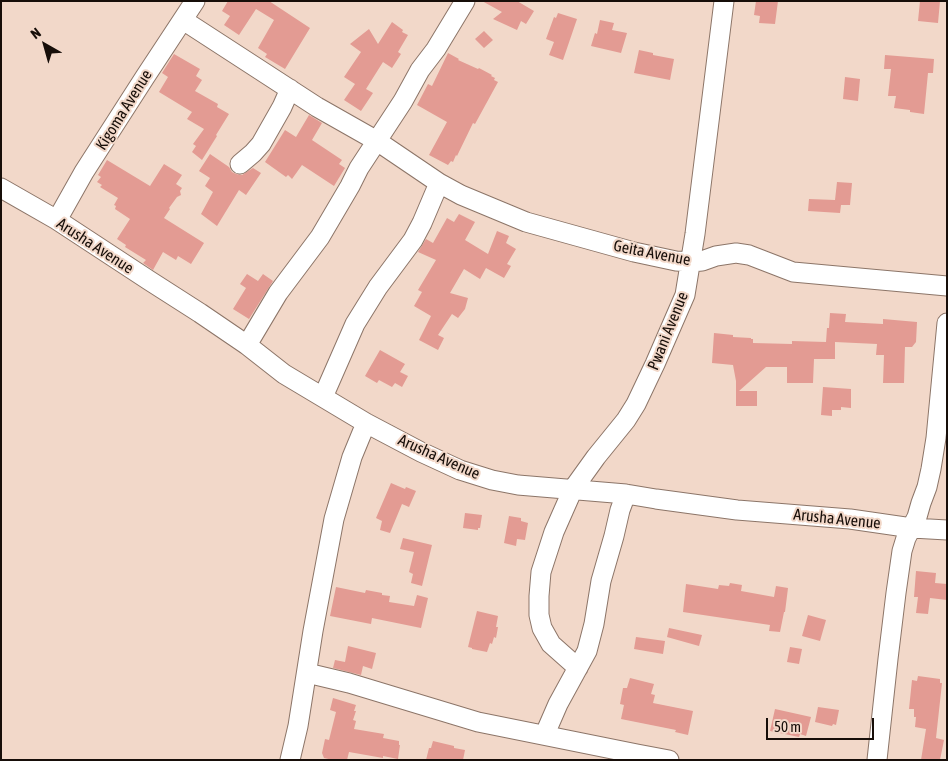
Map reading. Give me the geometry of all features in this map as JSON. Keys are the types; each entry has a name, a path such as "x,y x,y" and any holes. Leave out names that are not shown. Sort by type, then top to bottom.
{"street":[{"name":"Kigoma Avenue","path":"57,220 84,172 195,1"},
{"path":"246,345 278,293 320,237 359,168 465,1"},
{"name":"Pwani Avenue","path":"578,668 551,644 542,628 539,615 539,596 542,572 554,532 573,489 626,420 645,386 685,295 691,262 724,1"},
{"name":"Geita Avenue","path":"183,20 317,107 377,141 439,184 526,222 634,252 691,262 736,253 749,255 793,272 947,286"},
{"path":"240,164 261,144 290,89"},
{"path":"323,397 355,324 378,287 413,240 439,184"},
{"name":"Arusha Avenue","path":"1,188 57,220 200,313 284,374 366,423 460,470 492,480 518,485 626,494 656,500 737,510 850,519 912,528 947,530"},
{"path":"877,760 902,551 927,487 931,469 937,429 947,324"},
{"path":"290,760 298,726 334,519 352,457 366,423"},
{"path":"546,735 558,704 587,651 594,624 601,581 626,494"},
{"path":"307,673 349,683 478,722 670,760"}],"building":[{"path":"228,1 269,1 310,28 285,69 265,57 267,54 258,48 274,20 256,9 239,35 224,25 230,16 222,11"},
{"path":"482,1 517,1 534,11 526,24 521,21 517,30 493,19 502,12"},
{"path":"756,1 778,1 775,24 759,23 760,16 754,15"},
{"path":"920,1 940,1 938,23 918,21"},
{"path":"558,13 577,19 563,60 549,55 554,42 546,39 554,17 556,18"},
{"path":"600,20 614,23 612,30 627,33 621,53 591,46 595,33 597,34"},
{"path":"392,22 408,35 398,52 401,54 392,68 383,62 366,89 373,93 361,111 344,100 355,84 344,77 361,52 350,44 369,29 378,44"},
{"path":"484,31 493,40 484,48 475,39"},
{"path":"639,50 674,59 670,80 634,73"},
{"path":"448,53 458,60 492,75 495,78 494,80 498,82 475,124 473,123 457,156 448,165 429,155 447,122 417,105 428,84 432,86"},
{"path":"174,54 200,69 196,76 202,80 195,91 218,104 217,107 229,114 202,160 192,152 196,146 193,144 204,129 187,119 192,112 159,92 168,77 162,73"},
{"path":"885,55 934,59 933,73 928,73 924,114 894,108 896,96 888,96 891,69 884,69"},
{"path":"845,77 860,79 858,101 843,99"},
{"path":"309,115 322,123 312,140 342,160 339,164 345,168 334,186 302,165 292,179 288,175 286,177 265,162 285,130 296,137"},
{"path":"210,154 236,174 242,175 253,168 261,173 246,195 239,190 217,226 201,214 213,192 205,186 210,178 199,171"},
{"path":"107,160 150,186 164,164 182,175 176,184 182,188 180,191 181,195 177,197 164,218 204,243 191,264 178,256 176,260 163,252 153,270 143,263 146,260 125,247 126,245 117,239 130,219 115,209 116,206 114,205 118,198 100,187 102,185 97,182 101,177 98,175"},
{"path":"837,182 852,183 850,205 841,205 840,213 808,211 809,199 835,200"},
{"path":"459,214 475,222 465,240 488,254 497,231 509,236 506,243 516,249 507,264 511,266 504,278 486,268 480,279 464,269 450,293 468,298 465,309 458,318 452,314 438,335 444,338 438,350 419,340 431,316 414,306 422,292 418,290 436,260 418,252 426,239 433,243 447,218 454,222"},
{"path":"247,274 258,281 263,274 273,281 249,319 233,309 246,288 240,284"},
{"path":"830,313 846,314 845,322 883,324 883,319 917,322 916,342 912,347 905,347 904,383 883,383 884,355 876,355 877,344 835,342 835,359 814,359 813,383 787,383 787,367 766,367 739,391 757,391 757,406 736,406 736,381 733,365 712,363 714,333 751,338 753,343 792,344 792,341 826,342"},
{"path":"380,350 405,364 400,372 408,376 402,387 395,383 392,387 379,380 377,383 365,376"},
{"path":"823,387 851,389 851,408 841,407 841,410 832,410 832,416 821,415"},
{"path":"391,483 416,491 409,507 402,504 390,533 380,530 382,521 376,518"},
{"path":"465,513 482,515 478,530 463,528"},
{"path":"509,516 521,518 521,521 528,523 525,540 517,539 516,546 504,543"},
{"path":"403,538 432,545 422,586 411,583 413,574 409,572 414,552 400,549"},
{"path":"916,571 936,573 935,583 947,584 947,600 930,598 928,614 916,613 918,597 914,597"},
{"path":"730,583 742,585 741,591 774,597 776,586 788,588 780,632 769,631 770,625 683,612 686,584 718,589 719,585 729,586"},
{"path":"336,587 365,593 366,590 382,593 382,595 390,596 389,602 414,606 417,595 428,598 421,628 372,618 371,624 330,616"},
{"path":"477,611 498,616 496,638 494,637 492,644 490,643 487,652 468,647"},
{"path":"808,615 826,620 820,641 802,636"},
{"path":"669,628 702,635 699,646 667,637"},
{"path":"636,637 665,641 663,654 634,649"},
{"path":"348,646 376,653 372,669 363,666 361,675 333,668 335,660 345,662"},
{"path":"790,647 802,649 799,664 787,662"},
{"path":"918,676 940,679 940,683 942,683 936,738 944,740 940,760 921,760 926,729 915,727 916,717 914,717 914,709 909,709 912,680 917,681"},
{"path":"630,678 654,684 651,694 655,695 653,703 693,711 688,735 675,732 676,730 621,719 624,705 620,704 623,688 627,688"},
{"path":"333,698 356,705 353,720 356,721 354,729 384,734 383,738 399,741 398,759 349,752 347,760 324,758 322,753 325,739 329,740 336,712 330,710"},
{"path":"818,707 839,710 836,725 833,724 832,726 815,722"},
{"path":"775,709 811,717 806,736 800,734 799,737 770,731"},
{"path":"433,741 465,750 463,760 426,760"}]}
